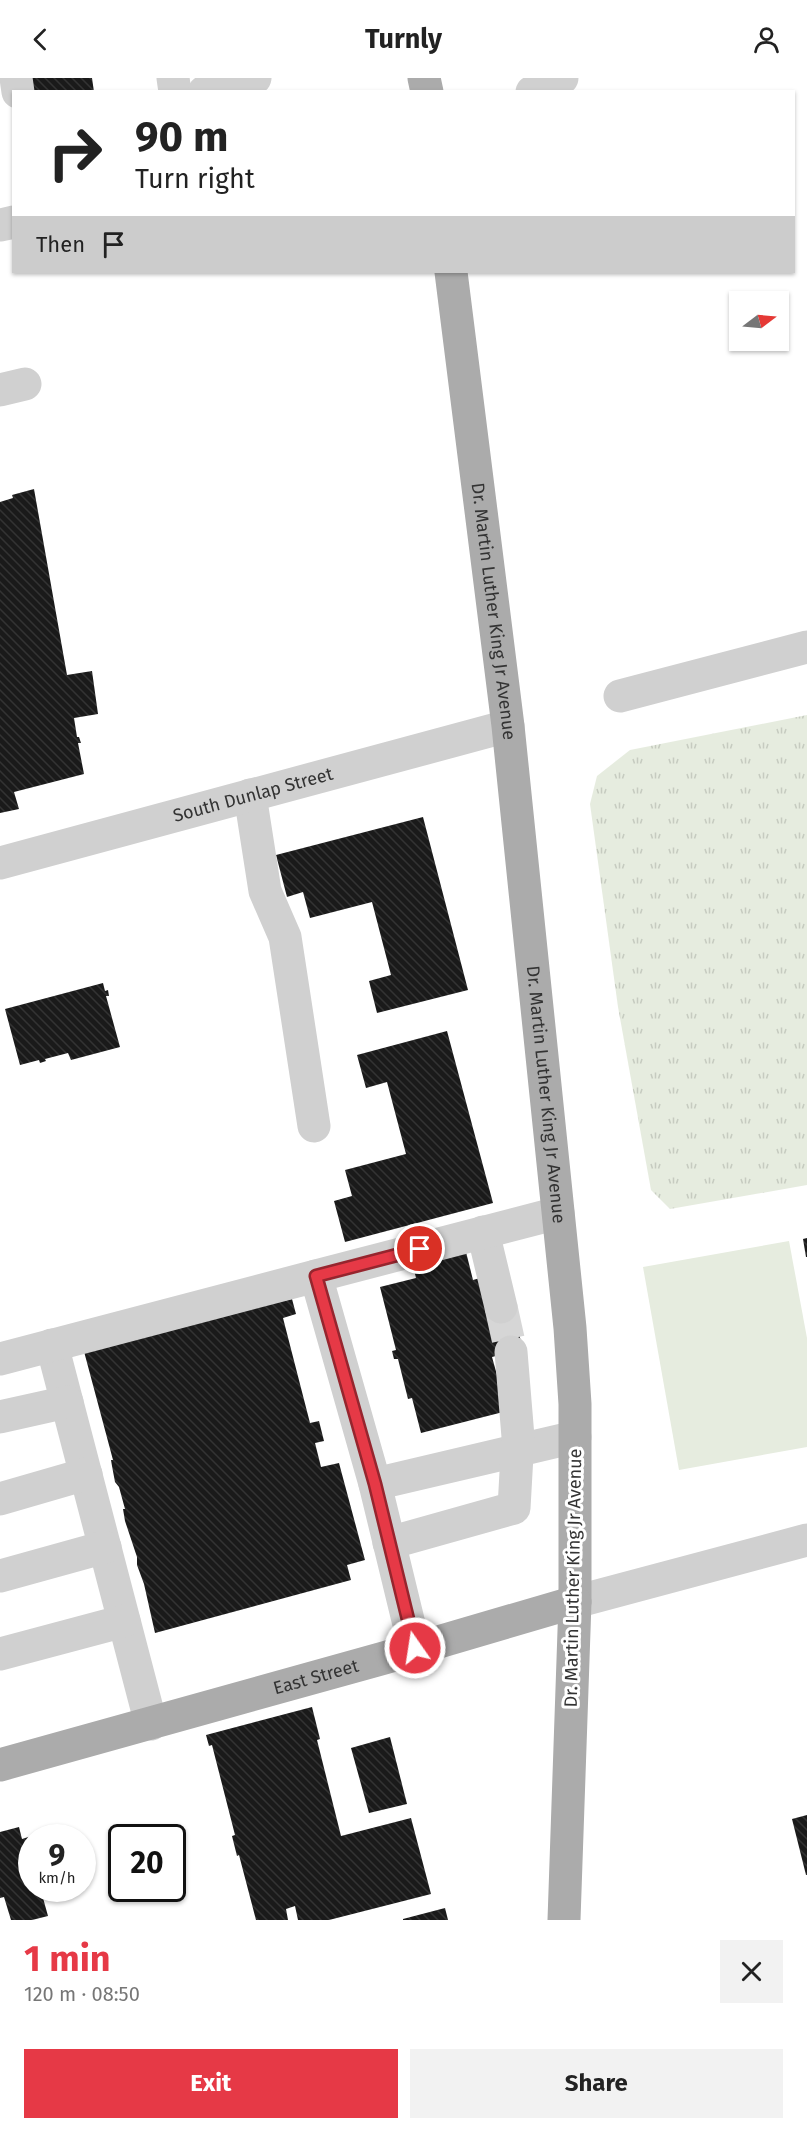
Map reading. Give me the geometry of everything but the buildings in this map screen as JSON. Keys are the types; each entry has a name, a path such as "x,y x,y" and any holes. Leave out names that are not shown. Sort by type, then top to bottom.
{"main road":[{"name":"Dr. Martin Luther King Jr Avenue","path":"450,273 508,726 570,1328 575,1437 574,1602 564,1920"},
{"name":"East Street","path":"0,1765 151,1724 574,1602"}],"street":[{"path":"211,90 254,78"},
{"path":"536,90 562,78"},
{"path":"620,696 807,647"},
{"name":"South Dunlap Street","path":"0,863 508,726"},
{"path":"250,795 265,891 285,937 314,1126"},
{"path":"0,1359 558,1213"},
{"path":"483,1232 501,1307"},
{"path":"316,1276 375,1484 415,1648"},
{"path":"52,1345 151,1724"},
{"path":"390,1543 514,1508 518,1437 511,1352"},
{"path":"0,1417 67,1402"},
{"path":"375,1484 575,1437"},
{"path":"0,1499 86,1474"},
{"name":"East Street","path":"574,1602 807,1540"},
{"path":"0,1576 105,1547"},
{"path":"0,1654 124,1621"}],"green space":[{"path":"807,715 807,1185 670,1209 651,1190 618,1007 590,804 597,776 630,750"},
{"path":"789,1241 807,1338 807,1447 679,1470 643,1267"}],"tunnel":[{"path":"501,1307 511,1352"}],"route":[{"path":"415,1648 375,1484 316,1276 420,1249"}]}
